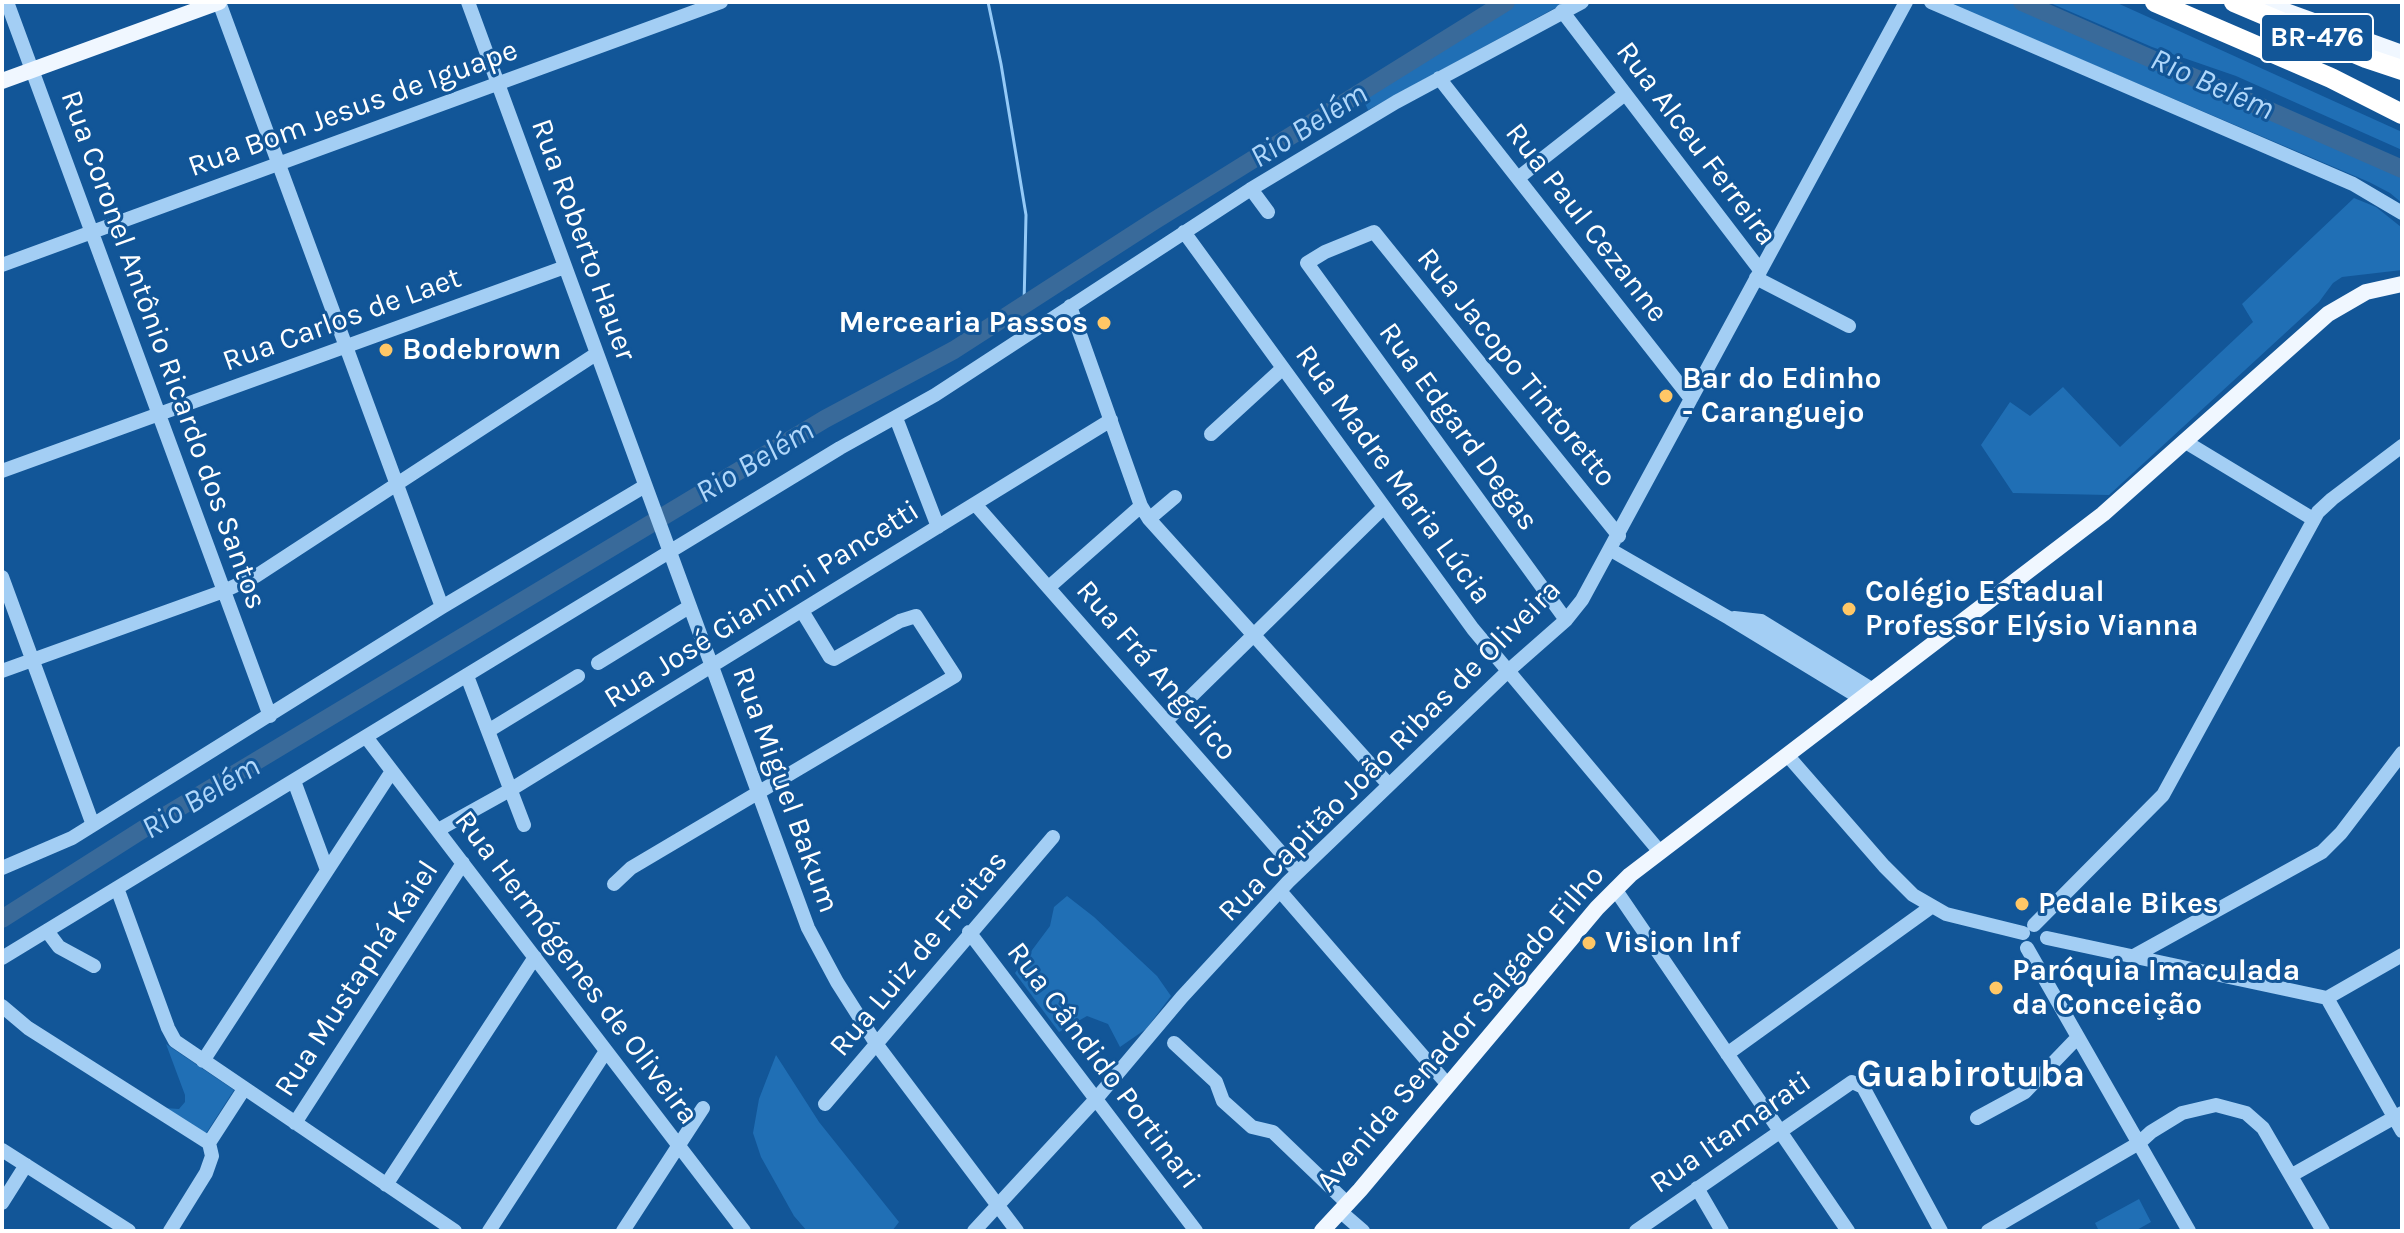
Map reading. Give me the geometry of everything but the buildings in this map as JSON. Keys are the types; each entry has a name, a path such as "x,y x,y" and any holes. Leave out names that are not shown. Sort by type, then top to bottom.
{"highway":[{"name":"BR-476","path":"2155,2 2331,78 2402,114"},
{"name":"BR-476","path":"2234,2 2402,70"}],"main road":[{"path":"2,81 219,2"},
{"path":"2261,2 2402,53"},
{"name":"Avenida Senador Salgado Filho","path":"1322,1231 1345,1208 1615,889 2091,523 2328,314 2366,292 2402,284"}],"street":[{"name":"Rua Coronel Antônio Ricardo dos Santos","path":"7,2 270,716"},
{"path":"219,2 442,607"},
{"name":"Rua Roberto Hauer","path":"468,2 668,548"},
{"name":"Rua Bom Jesus de Iguape","path":"2,265 721,2"},
{"path":"2,958 467,676 668,548 952,384 1251,189 1439,78 1582,2"},
{"name":"Rua Capitão João Ribas de Oliveira","path":"974,1231 1298,872 1508,671 1566,620 1591,588 1906,2"},
{"path":"1931,2 2353,184 2402,213"},
{"name":"Rua Alceu Ferreira","path":"1562,11 1758,274 1849,326"},
{"name":"Rua Paul Cezanne","path":"1439,78 1691,399"},
{"path":"1518,178 1625,94"},
{"path":"1251,189 1268,212"},
{"name":"Rua Madre Maria Lúcia","path":"1184,232 1473,629 1660,852"},
{"name":"Rua Jacopo Tintoretto","path":"1307,263 1325,252 1374,232 1619,536"},
{"name":"Rua Edgard Degas","path":"1307,263 1566,620"},
{"name":"Rua Carlos de Laet","path":"2,471 565,267"},
{"path":"1070,306 1145,512 1389,785"},
{"path":"2,671 224,591 276,564 596,354"},
{"path":"1211,434 1283,368"},
{"path":"896,418 938,527"},
{"name":"Rua José Gianinni Pancetti","path":"438,830 510,790 1111,420"},
{"path":"2184,441 2313,519"},
{"path":"2028,935 2163,795 2313,519 2332,499 2402,446"},
{"path":"2,868 59,845 442,607 647,491"},
{"path":"1049,587 1145,512 1175,497"},
{"name":"Rua Frá Angélico","path":"975,504 1298,872"},
{"path":"1166,721 1384,507"},
{"name":"Rua Miguel Bakum","path":"668,548 808,928 831,972 877,1045 1017,1231"},
{"path":"1611,550 1729,618 1761,621 1867,695"},
{"path":"2,577 93,825"},
{"path":"598,663 689,607"},
{"path":"614,884 631,868 955,676 916,616 900,621 834,659 802,611"},
{"path":"467,676 524,825"},
{"path":"488,731 578,676"},
{"name":"Rua Hermógenes de Oliveira","path":"366,737 744,1231"},
{"path":"2134,956 2322,852 2341,833 2402,753"},
{"path":"1788,756 1892,875 1931,907 1956,917 2028,935 2042,927 2047,938"},
{"path":"203,1061 392,771"},
{"path":"294,781 327,870"},
{"name":"Rua Luiz de Freitas","path":"825,1104 1053,837"},
{"name":"Rua Mustaphá Kaiel","path":"295,1123 463,863"},
{"path":"117,888 175,1041 455,1231"},
{"path":"1615,889 1848,1231"},
{"path":"1280,891 1448,1085"},
{"path":"1727,1054 1931,907"},
{"path":"47,931 59,947 94,966"},
{"name":"Rua Cândido Portinari","path":"969,932 1196,1231"},
{"path":"2028,935 2035,950 2042,948 2047,938"},
{"path":"2028,935 2078,1037 2189,1231"},
{"path":"2047,938 2327,998 2402,955"},
{"path":"386,1185 535,957"},
{"path":"2327,998 2398,1115 2402,1131"},
{"path":"2,1006 28,1028 209,1143 212,1156 206,1173 170,1231"},
{"path":"1977,1118 2025,1092 2078,1037"},
{"path":"1174,1043 1216,1082 1223,1101 1252,1127 1273,1132 1363,1231"},
{"path":"489,1231 606,1051"},
{"name":"Rua Itamarati","path":"1636,1231 1849,1083 1857,1082 1863,1087 1941,1231"},
{"path":"209,1143 244,1089"},
{"path":"1988,1231 2194,1108 2216,1105 2246,1113 2263,1128 2323,1231"},
{"path":"623,1231 703,1108"},
{"path":"2292,1175 2398,1115"},
{"path":"2,1150 129,1231"},
{"path":"2,1203 26,1165"},
{"path":"1697,1188 1722,1231"}],"shaded area":[{"path":"1517,2 1566,2 1368,110 1363,99"},
{"path":"1946,2 2012,2 2246,104 2402,174 2402,203 2369,182"},
{"path":"2048,2 2115,2 2402,132 2402,150 2236,76 2152,47"},
{"path":"2354,198 2376,207 2401,227 2402,270 2342,277 2333,283 2319,302 2109,495 2013,493 1981,445 2010,402 2030,416 2063,387 2120,447 2253,322 2242,304"},
{"path":"1067,896 1157,976 1171,996 1146,1029 1120,1047 1108,1024 1087,1016 1059,1032 1015,973 1050,926 1054,907"},
{"path":"166,1044 234,1090 205,1135 165,1108 179,1109 185,1102"},
{"path":"776,1055 819,1122 899,1222 892,1231 807,1231 794,1216 761,1157 753,1133 759,1099"},
{"path":"2139,1199 2151,1222 2135,1231 2099,1231 2095,1223"}],"waterway":[{"path":"988,2 1026,215 1024,305"},
{"name":"Rio Belém","path":"2,919 145,828 825,419 954,350 1154,221 1506,2"},
{"name":"Rio Belém","path":"2022,2 2402,169"}],"place":[{"name":"Mercearia Passos","path":"1104,323"},
{"name":"Bodebrown","path":"386,350"},
{"name":"Bar do Edinho - Caranguejo","path":"1666,396"},
{"name":"Colégio Estadual Professor Elýsio Vianna","path":"1849,609"},
{"name":"Pedale Bikes","path":"2022,904"},
{"name":"Vision Inf","path":"1589,943"},
{"name":"Paróquia Imaculada da Conceição","path":"1996,988"}],"district":[{"name":"Guabirotuba","path":"1971,1075"}]}
